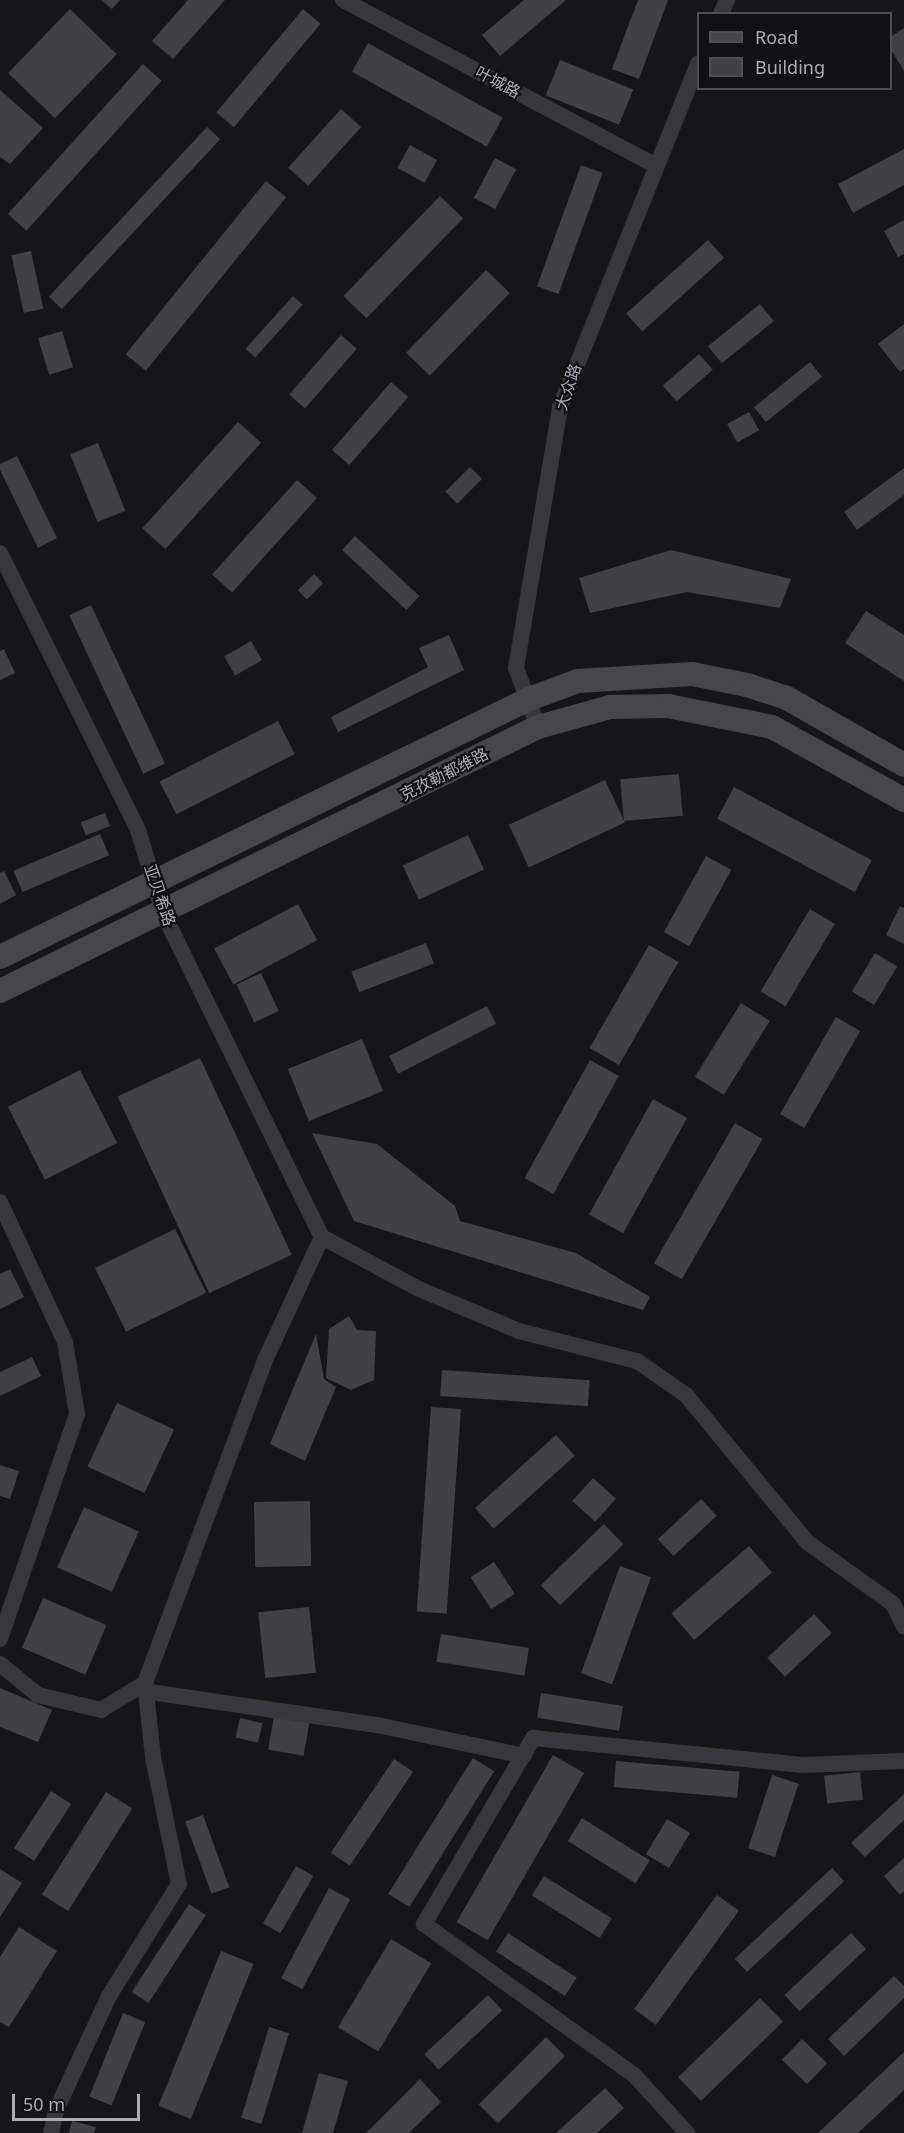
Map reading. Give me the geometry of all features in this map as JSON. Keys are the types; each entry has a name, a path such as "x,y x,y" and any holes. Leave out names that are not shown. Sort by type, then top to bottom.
{"main road":[{"name":"克孜勒都维路","path":"0,957 529,699 578,681 692,674 786,697 904,765"},
{"name":"克孜勒都维路","path":"0,992 164,915 538,727 610,707 668,705 772,727 904,800"}],"street":[{"name":"叶城路","path":"343,0 654,165"},
{"name":"大众路","path":"538,727 516,668 560,406 654,165 697,68"},
{"name":"亚贝希路","path":"0,553 138,830 156,882 164,915 322,1237"},
{"path":"0,1202 65,1342 77,1414 0,1639"},
{"path":"51,2133 57,2108 109,1996 179,1884 153,1757 147,1687 266,1358 322,1237 419,1289 519,1330 637,1361 686,1395 807,1542 893,1604 904,1628"},
{"path":"0,1664 38,1695 100,1710 147,1687 382,1726 524,1756"},
{"path":"687,2133 634,2075 424,1924 533,1738 804,1765 904,1761"}],"building":[{"path":"101,0 120,0 112,9"},
{"path":"188,0 225,0 173,59 152,41"},
{"path":"524,0 566,0 500,56 482,35"},
{"path":"638,0 668,0 639,79 612,69"},
{"path":"70,9 117,54 55,118 8,73"},
{"path":"303,9 321,24 234,127 216,112"},
{"path":"904,28 904,71 892,51 892,36"},
{"path":"368,43 503,118 487,147 352,72"},
{"path":"560,60 633,90 619,125 546,95"},
{"path":"143,64 162,81 26,231 8,214"},
{"path":"0,90 43,128 10,164 0,157"},
{"path":"341,109 361,127 308,186 288,168"},
{"path":"207,127 220,139 62,309 49,297"},
{"path":"410,145 437,160 425,183 397,168"},
{"path":"904,149 904,185 853,213 838,184"},
{"path":"495,158 516,169 495,209 474,198"},
{"path":"581,165 603,173 558,294 537,286"},
{"path":"266,181 286,197 146,371 126,354"},
{"path":"440,196 463,218 366,318 343,296"},
{"path":"904,220 904,254 898,257 884,231"},
{"path":"708,240 724,258 642,331 626,314"},
{"path":"31,251 43,309 24,313 11,255"},
{"path":"486,270 510,293 430,376 406,353"},
{"path":"293,296 303,305 255,357 245,349"},
{"path":"760,304 774,321 722,363 708,346"},
{"path":"904,324 904,369 900,372 878,344"},
{"path":"62,331 73,367 49,375 38,338"},
{"path":"341,335 357,349 305,408 289,395"},
{"path":"699,354 713,370 677,401 663,385"},
{"path":"810,362 822,377 766,422 754,407"},
{"path":"391,382 408,397 349,465 332,450"},
{"path":"749,412 759,430 737,442 727,424"},
{"path":"238,422 261,443 165,549 142,528"},
{"path":"98,443 125,511 98,522 70,454"},
{"path":"17,456 57,538 38,548 0,470 0,464"},
{"path":"470,467 482,479 457,504 445,492"},
{"path":"904,468 904,495 857,530 844,512"},
{"path":"297,480 317,498 232,592 212,574"},
{"path":"355,536 419,596 406,610 342,550"},
{"path":"671,550 791,579 780,608 687,592 590,613 579,578"},
{"path":"314,574 323,583 307,599 298,590"},
{"path":"91,605 165,764 143,774 69,615"},
{"path":"866,611 904,635 904,681 845,643"},
{"path":"449,635 464,670 338,732 331,717 428,667 419,648"},
{"path":"251,641 262,660 235,676 224,656"},
{"path":"4,649 15,673 0,680 0,651"},
{"path":"278,721 295,754 176,814 159,781"},
{"path":"679,774 683,816 624,821 620,779"},
{"path":"605,780 625,823 529,867 509,825"},
{"path":"734,787 872,860 855,892 717,819"},
{"path":"105,813 110,826 86,835 81,822"},
{"path":"100,834 109,855 22,892 13,871"},
{"path":"468,835 484,869 419,900 403,865"},
{"path":"706,856 731,870 689,946 664,932"},
{"path":"4,871 16,895 0,904 0,873"},
{"path":"298,904 317,940 233,985 214,949"},
{"path":"900,906 904,908 904,944 886,935"},
{"path":"810,909 835,924 785,1006 761,991"},
{"path":"426,943 434,964 359,992 351,972"},
{"path":"649,945 678,962 619,1065 590,1048"},
{"path":"875,953 897,966 874,1005 852,992"},
{"path":"261,973 279,1011 254,1022 237,984"},
{"path":"741,1003 770,1021 724,1095 695,1077"},
{"path":"487,1006 496,1024 398,1074 389,1056"},
{"path":"836,1017 860,1031 804,1128 780,1114"},
{"path":"362,1039 383,1091 309,1121 288,1069"},
{"path":"200,1058 292,1255 209,1293 118,1096"},
{"path":"590,1060 619,1076 553,1194 525,1178"},
{"path":"80,1070 117,1143 45,1180 8,1107"},
{"path":"653,1099 687,1118 623,1233 589,1214"},
{"path":"735,1123 763,1139 682,1279 654,1263"},
{"path":"312,1133 377,1144 455,1206 460,1221 576,1253 650,1297 643,1310 354,1221"},
{"path":"175,1229 206,1293 126,1332 95,1268"},
{"path":"10,1269 24,1297 0,1309 0,1274"},
{"path":"349,1316 357,1330 376,1331 374,1380 351,1390 326,1378 329,1329"},
{"path":"316,1334 324,1379 336,1387 305,1461 270,1444"},
{"path":"32,1357 41,1376 0,1396 0,1372"},
{"path":"442,1370 590,1380 588,1406 440,1396"},
{"path":"117,1403 174,1430 145,1493 87,1466"},
{"path":"431,1407 461,1409 447,1614 417,1612"},
{"path":"556,1435 575,1456 494,1529 475,1508"},
{"path":"0,1465 19,1471 10,1499 0,1496"},
{"path":"593,1478 616,1499 595,1522 572,1501"},
{"path":"701,1499 717,1516 674,1556 658,1539"},
{"path":"310,1501 311,1566 255,1567 254,1502"},
{"path":"84,1507 139,1531 112,1592 57,1567"},
{"path":"604,1524 623,1544 560,1605 541,1585"},
{"path":"749,1546 772,1572 694,1640 671,1614"},
{"path":"494,1562 515,1594 491,1609 471,1577"},
{"path":"620,1566 651,1577 612,1684 581,1673"},
{"path":"43,1598 107,1625 85,1675 22,1648"},
{"path":"309,1607 316,1673 265,1678 258,1612"},
{"path":"814,1614 832,1633 785,1677 767,1658"},
{"path":"441,1634 529,1648 525,1676 437,1662"},
{"path":"0,1688 52,1710 38,1742 0,1727"},
{"path":"541,1693 623,1706 619,1731 537,1718"},
{"path":"274,1716 309,1722 304,1756 268,1749"},
{"path":"240,1718 262,1723 258,1743 236,1737"},
{"path":"553,1755 584,1773 488,1940 457,1922"},
{"path":"473,1758 494,1771 409,1907 388,1894"},
{"path":"394,1759 413,1772 350,1866 331,1853"},
{"path":"616,1761 740,1772 737,1798 614,1787"},
{"path":"860,1772 863,1800 827,1804 824,1776"},
{"path":"772,1775 799,1784 775,1857 748,1848"},
{"path":"51,1791 71,1804 34,1861 14,1848"},
{"path":"106,1792 132,1808 68,1911 42,1895"},
{"path":"904,1794 904,1820 865,1857 851,1843"},
{"path":"203,1815 229,1887 211,1894 185,1821"},
{"path":"582,1818 650,1860 636,1883 568,1841"},
{"path":"667,1819 690,1833 669,1868 646,1854"},
{"path":"904,1858 904,1891 900,1895 884,1876"},
{"path":"296,1866 313,1876 280,1933 263,1923"},
{"path":"832,1868 844,1881 747,1972 735,1959"},
{"path":"0,1869 22,1883 0,1917"},
{"path":"544,1876 612,1918 600,1938 532,1896"},
{"path":"329,1888 350,1899 302,1989 281,1978"},
{"path":"717,1895 739,1911 656,2025 634,2009"},
{"path":"189,1904 206,1915 149,2003 132,1992"},
{"path":"19,1927 57,1951 9,2027 0,2022 0,1957"},
{"path":"508,1933 577,1978 565,1996 496,1951"},
{"path":"851,1933 866,1949 799,2011 784,1995"},
{"path":"391,1939 431,1963 378,2051 338,2027"},
{"path":"221,1951 253,1964 191,2119 158,2106"},
{"path":"894,1976 904,1986 904,1998 844,2056 828,2039"},
{"path":"488,1995 502,2010 439,2070 424,2054"},
{"path":"760,1998 783,2022 701,2101 678,2077"},
{"path":"123,2013 145,2022 112,2105 89,2096"},
{"path":"269,2027 289,2033 261,2124 241,2118"},
{"path":"546,2037 565,2056 498,2123 479,2104"},
{"path":"802,2039 827,2063 807,2084 782,2060"},
{"path":"904,2052 904,2090 858,2133 818,2133"},
{"path":"319,2073 348,2081 333,2133 302,2133"},
{"path":"420,2079 441,2102 409,2133 366,2133"},
{"path":"605,2088 624,2108 597,2133 556,2133"},
{"path":"72,2121 96,2127 94,2133 69,2133"}]}
